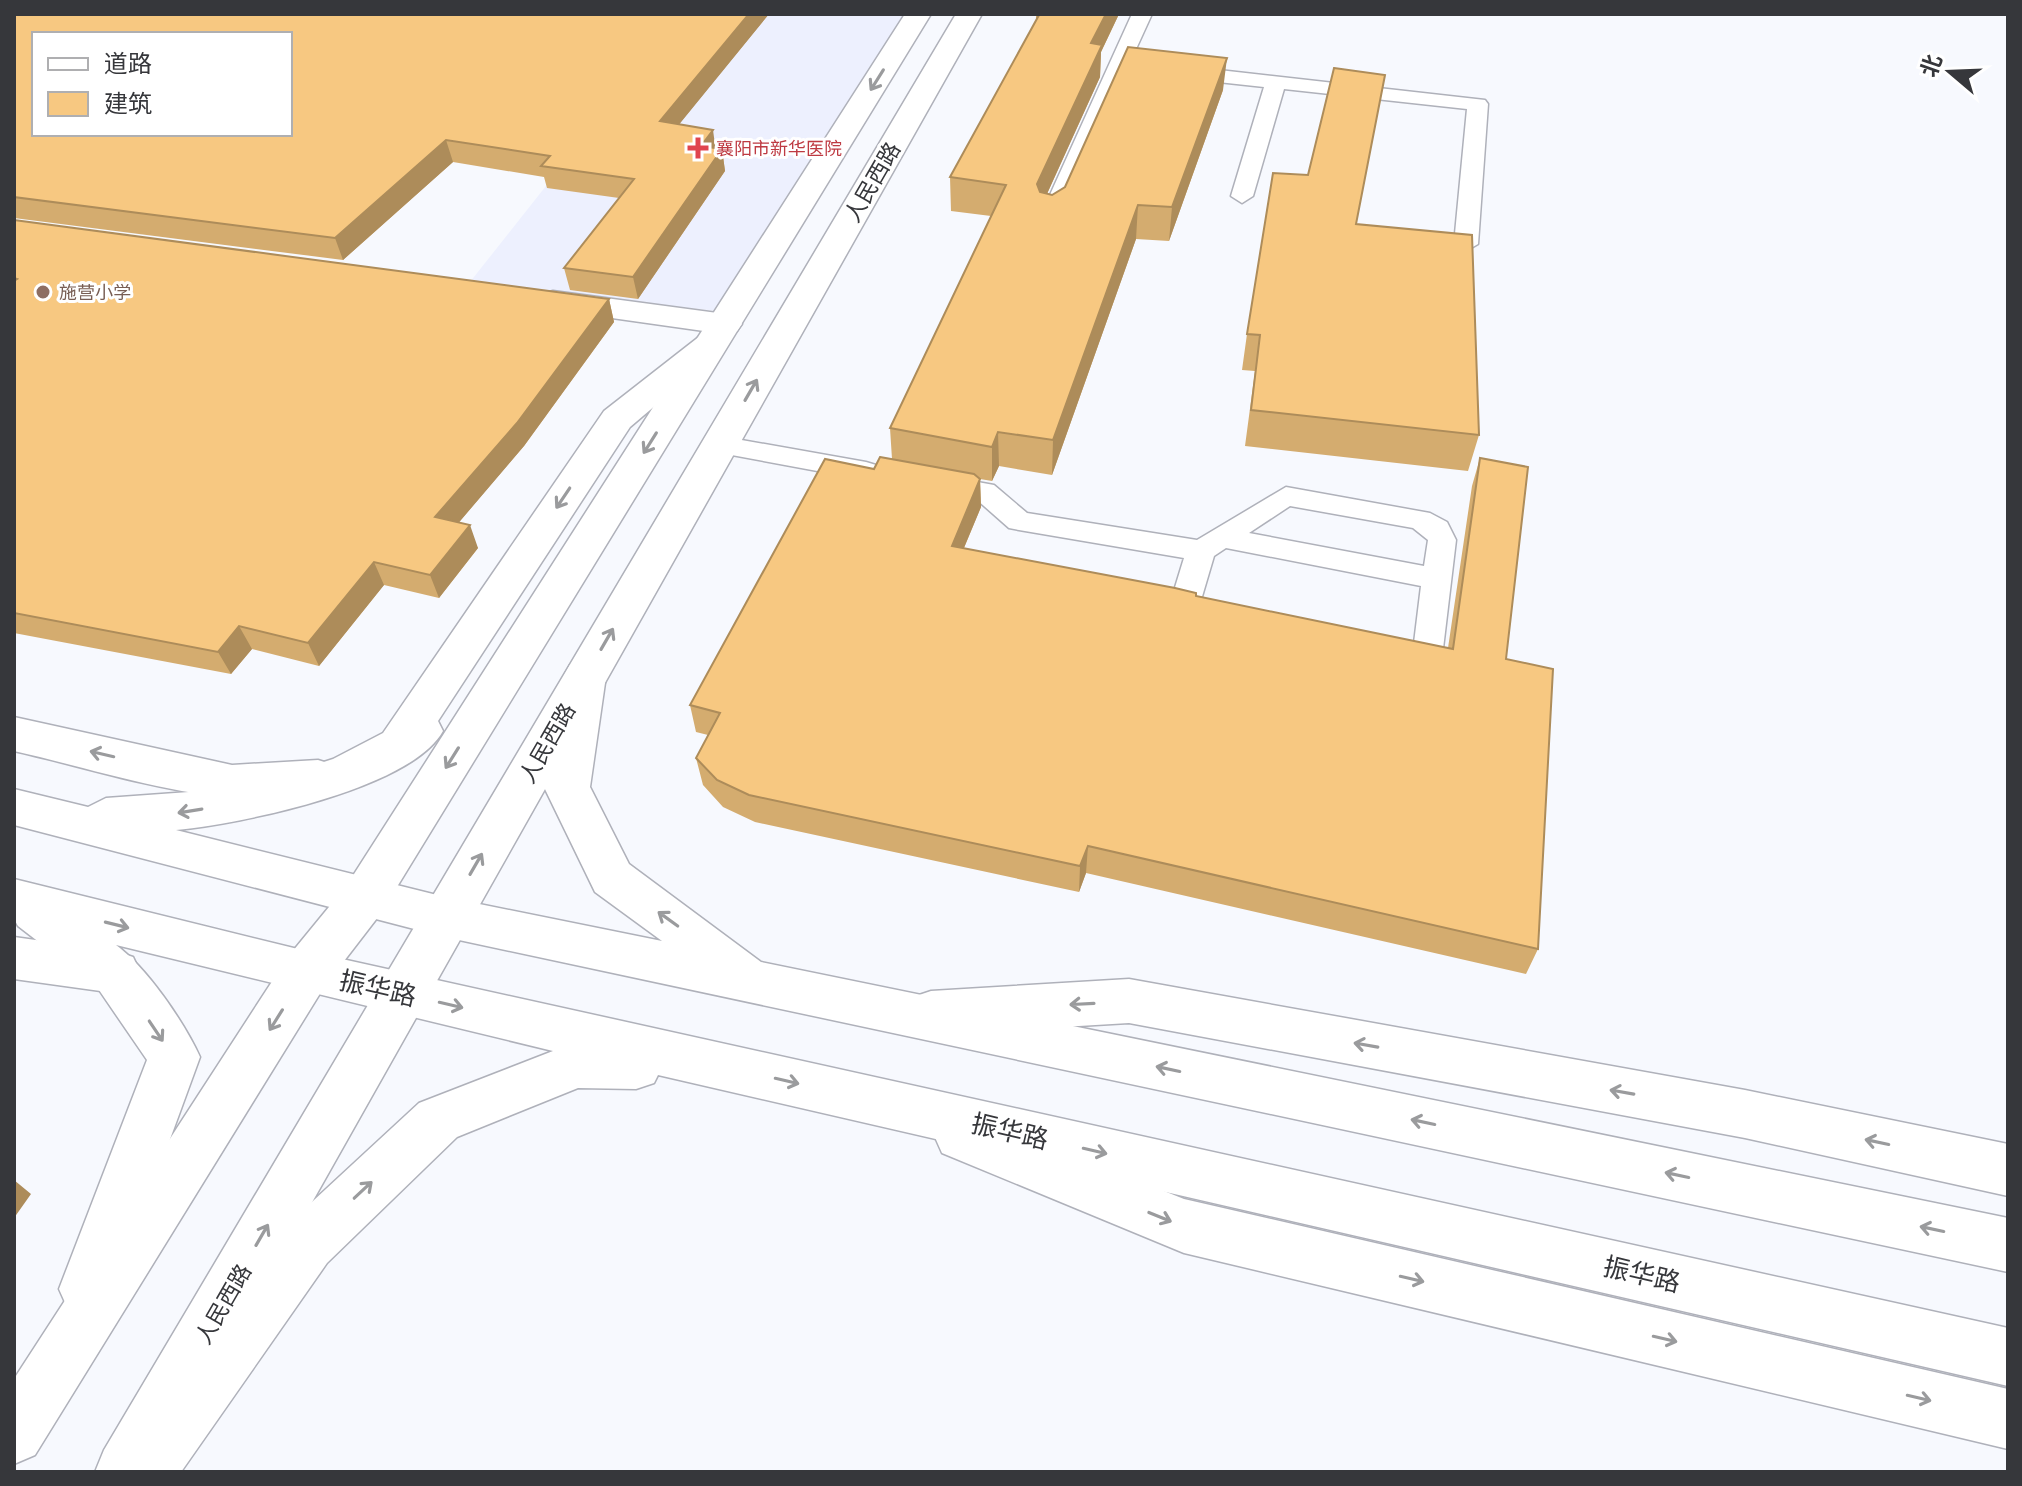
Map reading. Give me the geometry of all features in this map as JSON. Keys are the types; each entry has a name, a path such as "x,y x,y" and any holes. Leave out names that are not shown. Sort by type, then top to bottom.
{"main road":[{"path":"14,1434 306,972 364,899 918,14"},
{"name":"人民西路","path":"126,1472 969,14"},
{"path":"521,296 718,333"},
{"path":"396,749 617,419 718,333"},
{"path":"36,812 181,813 290,794 345,775 396,749 510,666"},
{"path":"585,676 567,787 612,878 754,981"},
{"path":"14,734 232,783 345,775"},
{"path":"36,812 364,899 445,917 2008,1245"},
{"path":"17,900 115,972 174,1057 63,1355"},
{"name":"振华路","path":"17,900 306,972 2008,1357"},
{"path":"14,958 115,972"},
{"path":"909,1014 1129,1001 1745,1114 2008,1170"},
{"path":"144,1472 307,1244 438,1120 577,1065 724,1067"},
{"path":"881,1102 1184,1226 2008,1419"}],"lane":[{"path":"1050,219 1142,14"},
{"path":"1119,65 1478,104 1466,244"},
{"path":"1242,196 1276,82"},
{"path":"719,445 984,491 1019,521 1212,545 1437,579"},
{"path":"1230,617 1184,607 1212,545 1286,496 1420,520 1437,529 1442,540 1427,657 1366,644"}],"shaded area":[{"name":"襄阳市新华医院","path":"682,14 904,14 716,311 470,282"}],"building":[{"path":"14,14 749,14 660,121 713,130 701,146 722,149 633,277 564,268 634,179 541,166 550,156 446,140 335,238 14,197"},
{"path":"1036,14 1106,14 1091,43 1102,45 1037,184 1040,192 1052,195 1065,187 1128,47 1227,58 1172,207 1138,205 1053,440 998,432 992,447 890,428 1006,185 950,177 1039,15"},
{"path":"1334,68 1385,75 1356,224 1472,235 1479,435 1251,410 1260,335 1247,334 1273,173 1308,175"},
{"path":"14,220 609,299 517,423 435,517 470,525 430,575 374,562 308,643 239,626 218,652 14,613 14,281 17,279 14,278"},
{"path":"880,457 974,474 980,479 952,546 1175,588 1196,593 1196,596 1453,649 1480,458 1528,467 1506,659 1553,669 1538,949 1088,846 1080,866 749,795 717,780 696,758 720,713 690,705 825,459 874,469"}],"place":[{"name":"襄阳市新华医院","path":"698,148"},
{"name":"施营小学","path":"43,292"}]}
